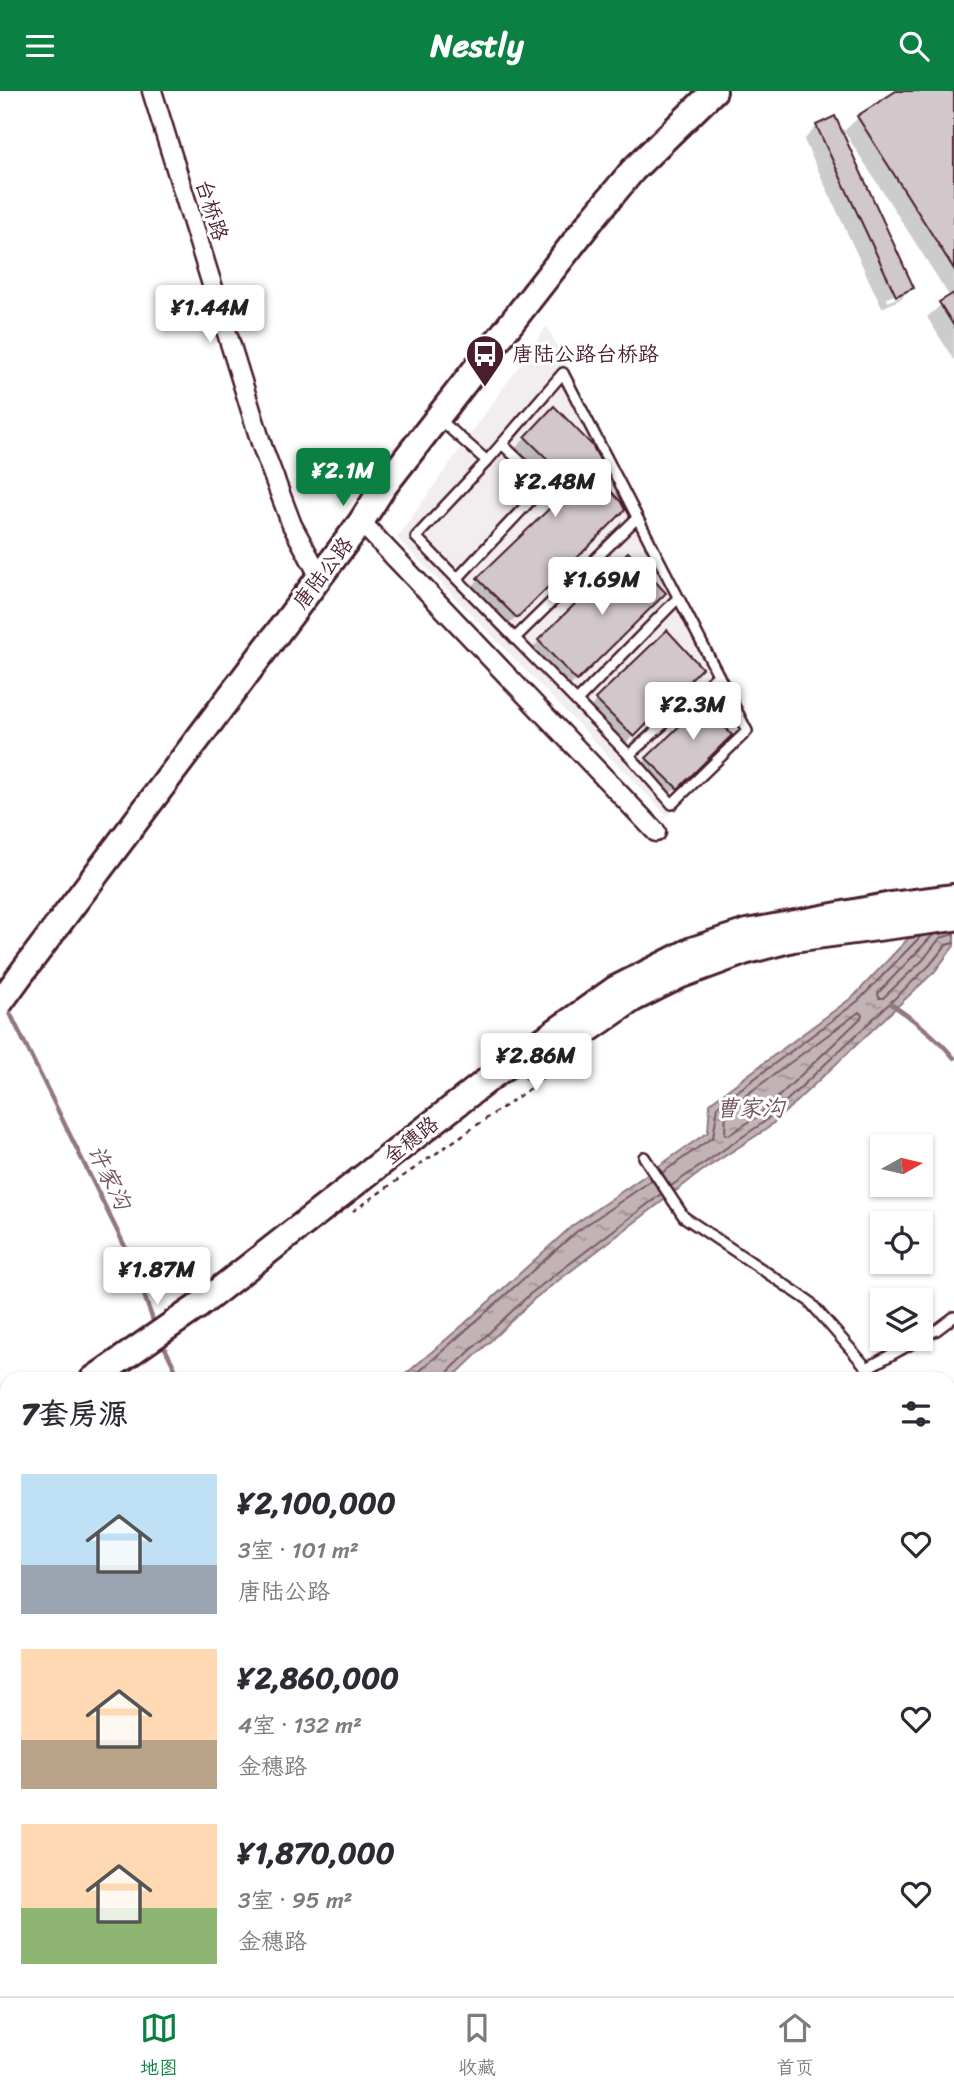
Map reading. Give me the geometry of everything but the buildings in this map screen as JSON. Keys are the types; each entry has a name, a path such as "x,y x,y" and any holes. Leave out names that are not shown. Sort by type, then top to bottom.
{"main road":[{"name":"唐陆公路","path":"0,1003 361,522 382,489 601,209 633,170 714,91"},
{"name":"金穗路","path":"895,915 954,897"},
{"name":"金穗路","path":"104,1372 199,1311 494,1075 615,989 692,950 747,932 895,915 954,918"},
{"name":"金穗路","path":"114,1372 144,1347"}],"street":[{"name":"台桥路","path":"152,91 262,446 292,525 320,577"},
{"path":"361,522 656,832"}],"lane":[{"path":"563,373 747,731 672,804 629,755 416,537 502,444 563,373"},
{"path":"439,419 487,461"},
{"path":"457,579 545,485 502,444"},
{"path":"515,638 637,518"},
{"path":"577,701 678,598"},
{"path":"629,755 718,675"},
{"path":"644,1157 684,1217 809,1301 867,1368 938,1329 954,1317"}],"path":[{"path":"350,1213 532,1087"}],"shaded area":[{"path":"547,326 753,736 667,816 397,538"}],"water":[{"name":"曹家沟","path":"954,890 954,946 935,971 768,1128 702,1171 534,1299 458,1372 408,1372 572,1226 708,1132 710,1103 854,996"}],"waterway":[{"path":"891,1004 932,1035 954,1058"},
{"name":"许家沟","path":"7,1007 132,1261 155,1326"},
{"name":"许家沟","path":"161,1340 177,1372"}],"place":[{"name":"唐陆公路台桥路","path":"485,388"}]}
